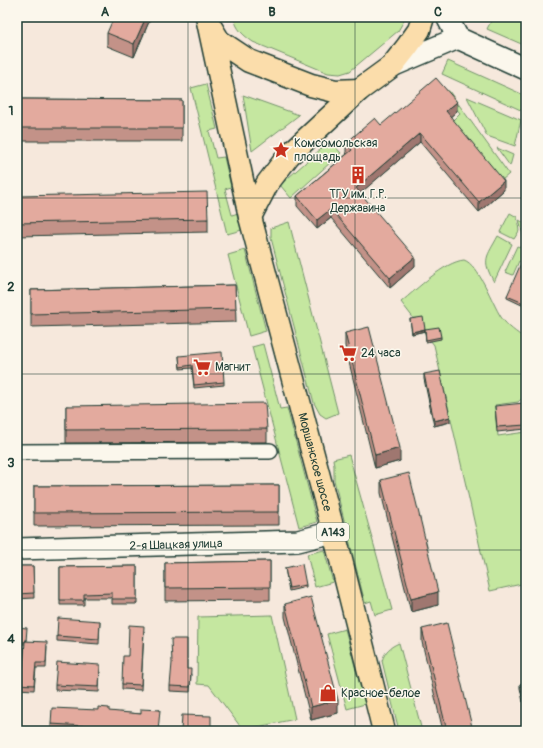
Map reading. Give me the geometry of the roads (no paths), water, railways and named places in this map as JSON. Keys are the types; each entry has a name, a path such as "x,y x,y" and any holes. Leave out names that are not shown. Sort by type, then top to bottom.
{"main road":[{"path":"250,217 267,184 289,155 359,90 392,66 407,48 419,30 423,17"},
{"path":"208,20 219,41 249,61 311,85 335,91 359,90"},
{"name":"Моршанское шоссе","path":"208,20 250,217 334,532 384,731"}],"street":[{"path":"447,17 458,38 526,69"},
{"path":"392,66 458,38"},
{"path":"17,452 270,451"},
{"name":"2-я Шацкая улица","path":"17,549 298,541 334,532"}],"place":[{"name":"Комсомольская площадь","path":"281,150"},
{"name":"ТГУ им. Г.Р. Державина","path":"358,175"},
{"name":"24 часа","path":"348,353"},
{"name":"Магнит","path":"202,367"},
{"name":"Красное-белое","path":"328,693"}]}
